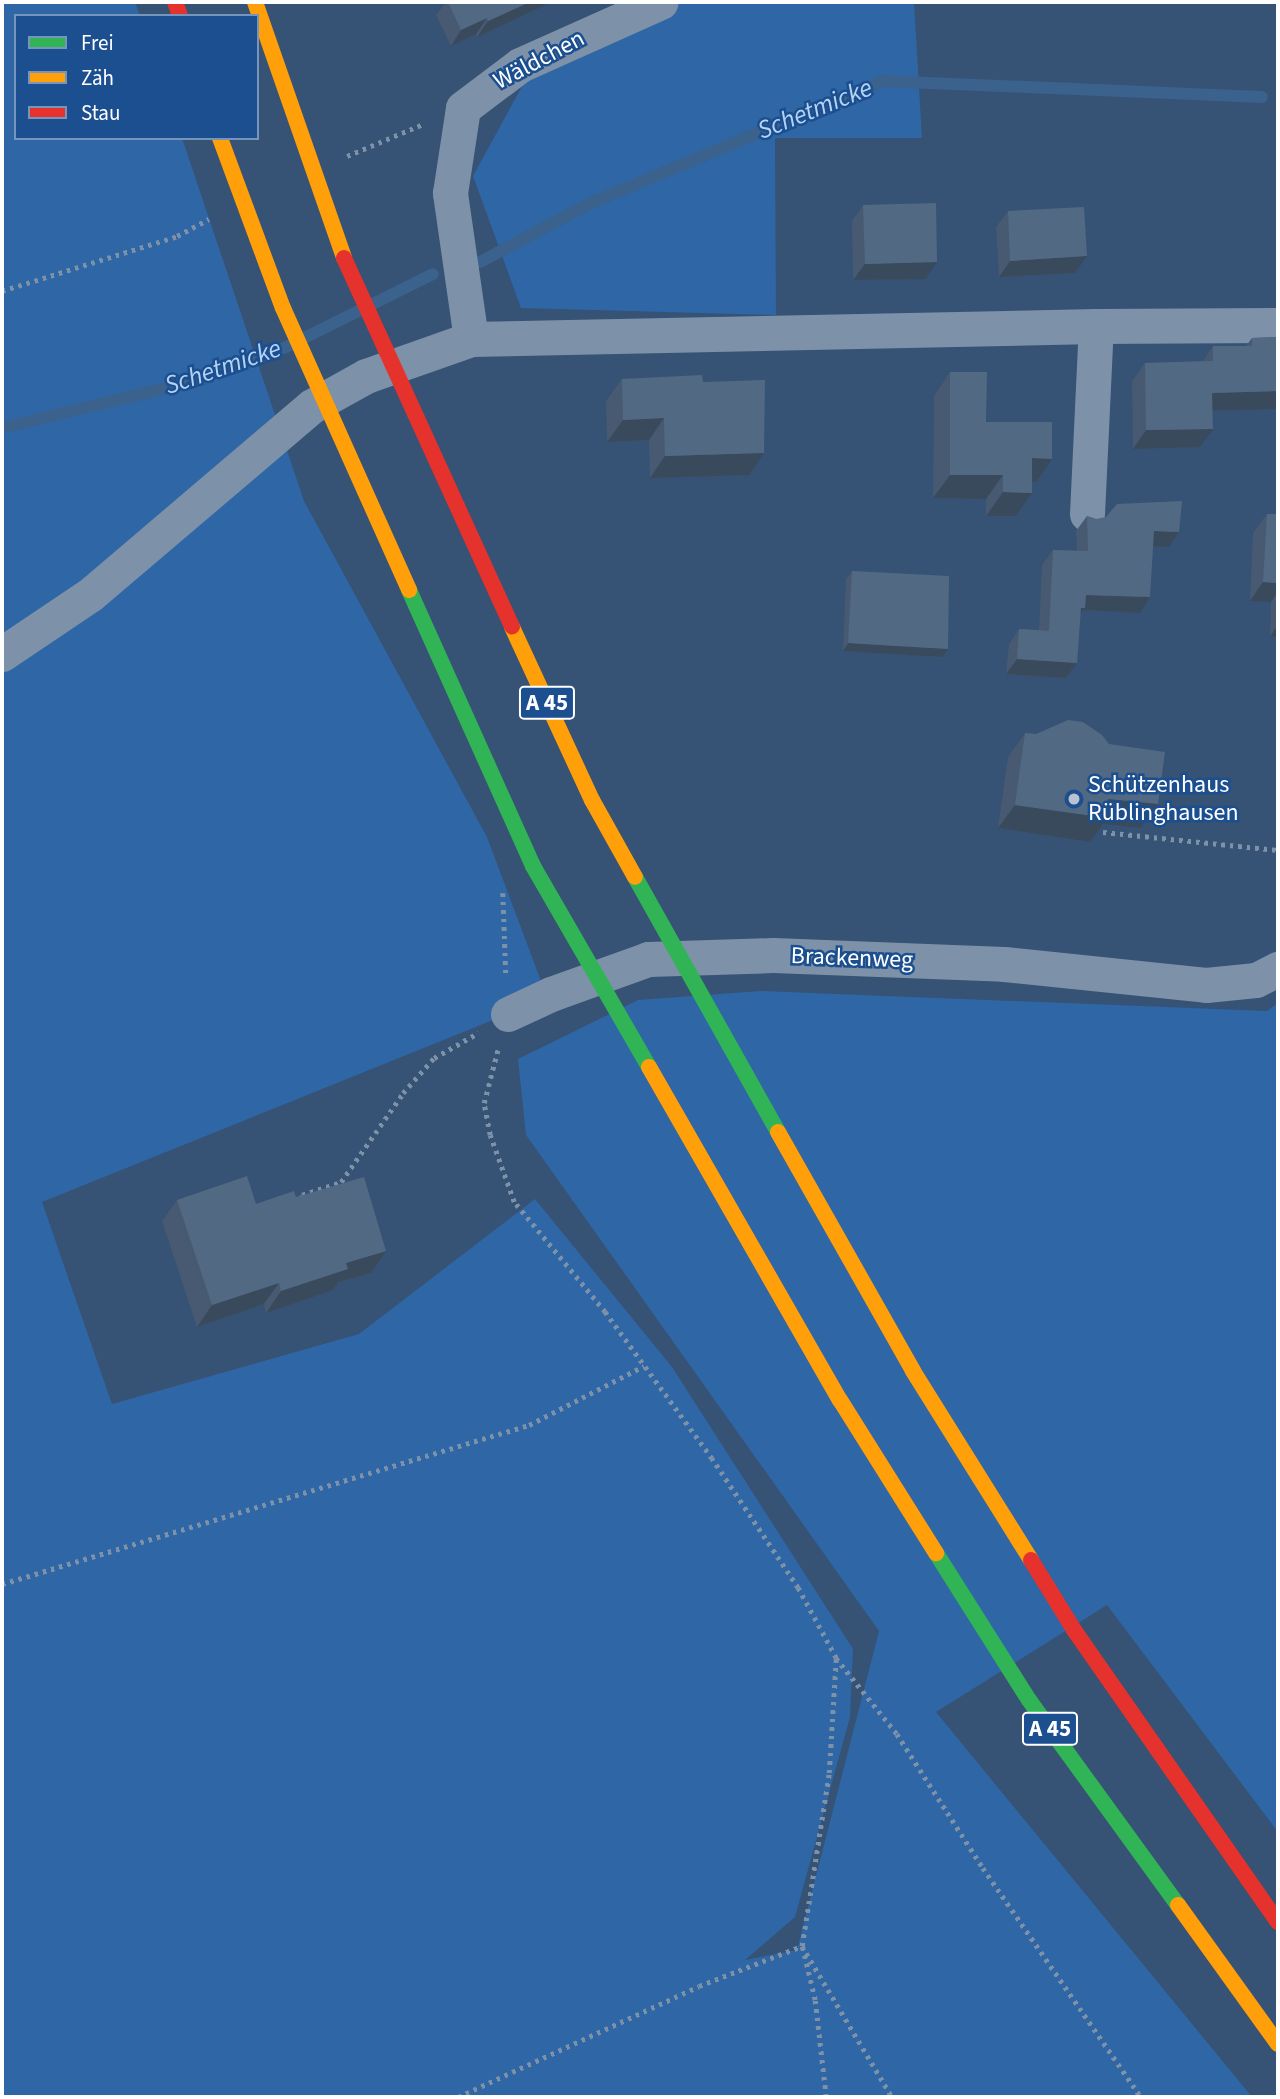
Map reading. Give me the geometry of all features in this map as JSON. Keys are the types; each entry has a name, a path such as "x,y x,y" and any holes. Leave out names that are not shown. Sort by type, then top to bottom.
{"highway":[{"name":"A 45","path":"255,2 351,278 592,800 913,1371 1074,1630 1278,1922"},
{"name":"A 45","path":"221,140 283,308 533,866 840,1401 1029,1700 1278,2044"}],"street":[{"name":"Wäldchen","path":"471,339 450,193 463,108 520,65 661,2"},
{"path":"2,654 91,594 312,407 366,376 471,339 1096,326 1278,325"},
{"path":"1087,514 1096,326"},
{"name":"Brackenweg","path":"508,1014 551,994 648,959 773,955 1004,964 1206,985 1256,980 1278,969"}],"path":[{"path":"1103,832 1278,850"},
{"path":"305,1207 302,1195 341,1182 403,1093 434,1058 508,1014"},
{"path":"508,1014 484,1102 490,1135 514,1202 605,1312 712,1459 798,1588 836,1658 897,1734 983,1868 1141,2097"},
{"path":"2,1584 528,1425 644,1366"},
{"path":"826,2097 815,2000 803,1946 829,1773 836,1658"},
{"path":"458,2097 699,1986 803,1946"},
{"path":"803,1946 892,2097"}],"shaded area":[{"path":"2,2 135,2 139,14 14,14 14,140 183,140 304,501 487,837 544,989 508,1014 42,1202 112,1404 359,1334 535,1199 672,1367 853,1649 850,1717 795,1917 745,1960 797,1950 879,1631 526,1135 518,1059 638,1000 761,991 1267,1011 1278,1003 1278,1832 1107,1605 936,1712 1252,2097 2,2097"},
{"path":"678,2 914,2 922,138 775,138 776,315 521,308 473,176 532,68"}],"building":[{"path":"448,2 530,2 461,30"},
{"path":"936,203 937,262 865,264 863,205"},
{"path":"1084,207 1087,256 1010,261 1008,211"},
{"path":"1278,337 1278,391 1212,393 1213,429 1146,430 1145,363 1213,361 1213,346 1252,346 1252,338"},
{"path":"950,372 987,372 986,422 1052,422 1052,459 1032,458 1032,493 1003,492 1003,475 950,475"},
{"path":"702,375 703,382 765,380 764,453 665,456 664,418 623,420 622,379"},
{"path":"1182,501 1179,532 1154,531 1150,597 1086,595 1085,608 1081,608 1077,663 1017,659 1019,629 1049,631 1053,550 1088,551 1087,516 1096,519 1106,517 1117,504"},
{"path":"1267,514 1278,514 1278,583 1263,582"},
{"path":"852,571 949,576 948,649 848,643"},
{"name":"Schützenhaus Rüblinghausen","path":"1068,720 1083,722 1102,735 1109,744 1165,752 1158,804 1108,799 1107,818 1015,805 1025,733 1036,734"},
{"path":"247,1176 256,1204 294,1191 296,1197 364,1177 386,1251 346,1263 348,1269 281,1291 279,1283 212,1305 177,1200"}],"waterway":[{"name":"Schetmicke","path":"480,262 593,202 882,81 1262,97"},
{"name":"Schetmicke","path":"2,428 179,385 276,352 433,274"}],"traffic: fast":[{"path":"409,590 533,866 649,1067"},
{"path":"635,877 778,1132"},
{"path":"936,1553 1029,1700 1178,1905"}],"traffic: slow":[{"path":"255,2 344,258"},
{"path":"221,140 283,308 409,590"},
{"path":"512,627 592,800 635,877"},
{"path":"649,1067 840,1400 936,1553"},
{"path":"778,1132 913,1371 1031,1560"},
{"path":"1178,1905 1278,2044"}],"traffic: jam":[{"path":"175,2 179,14"},
{"path":"344,258 512,627"},
{"path":"1031,1560 1074,1630 1278,1922"}],"place":[{"name":"Schützenhaus Rüblinghausen","path":"1074,799"}]}
